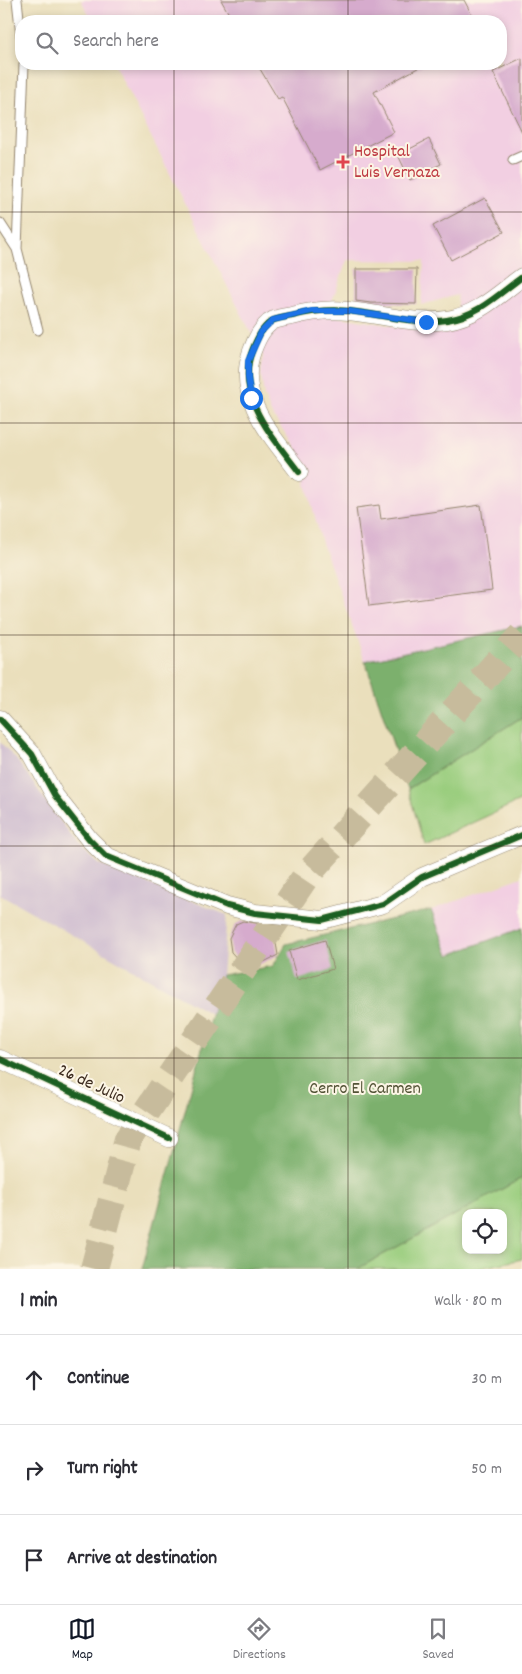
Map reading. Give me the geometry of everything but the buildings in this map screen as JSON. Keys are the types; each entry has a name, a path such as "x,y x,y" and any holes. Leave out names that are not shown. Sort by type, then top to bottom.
{"street":[{"path":"299,472 260,420 251,398 248,361 261,332 273,320 312,311 348,311 426,322 449,320 470,314 484,306 522,277"},
{"path":"0,719 32,754 55,796 88,839 106,856 227,906 255,913 322,920 383,904 422,877 522,835"},
{"name":"26 de Julio","path":"0,1059 169,1138"}],"lane":[{"path":"17,0 19,15"},
{"path":"24,70 17,249 38,330"},
{"path":"0,223 17,249"}],"shaded area":[{"path":"81,0 522,0 522,626 365,661 322,543 297,450 271,413 264,396 261,375 263,356 117,70 507,70 507,15 89,15","holes":["347,260 424,261 421,305 457,295 457,327 412,329 327,315"]},
{"path":"0,742 16,759 77,844 99,864 227,915 222,975 211,1014 0,894"},
{"path":"522,877 522,928 449,955 431,910"}],"green space":[{"path":"522,626 522,717 408,789 365,661"},
{"path":"522,717 522,800 424,845 408,789"},
{"name":"Cerro El Carmen","path":"431,910 449,955 522,928 522,1178 466,1209 462,1209 462,1211 357,1269 142,1269 222,975 273,966 286,944"},
{"path":"522,1178 522,1259 477,1269 357,1269 462,1211 462,1254 507,1254 507,1209 466,1209"}],"tunnel":[{"path":"94,1269 128,1139 306,876 522,635"}],"cycle path":[{"path":"299,472 259,416 249,385 248,368 252,351 266,325 280,318 327,310 349,311 422,321 458,318 478,309 522,277"},
{"path":"0,719 32,754 55,796 89,839 106,856 227,906 255,913 322,920 383,904 422,877 522,835"},
{"path":"0,1059 169,1138"}],"place":[{"name":"Hospital Luis Vernaza","path":"343,162"}],"route":[{"path":"251,398 248,361 261,332 273,320 312,311 348,311 426,322"}]}
